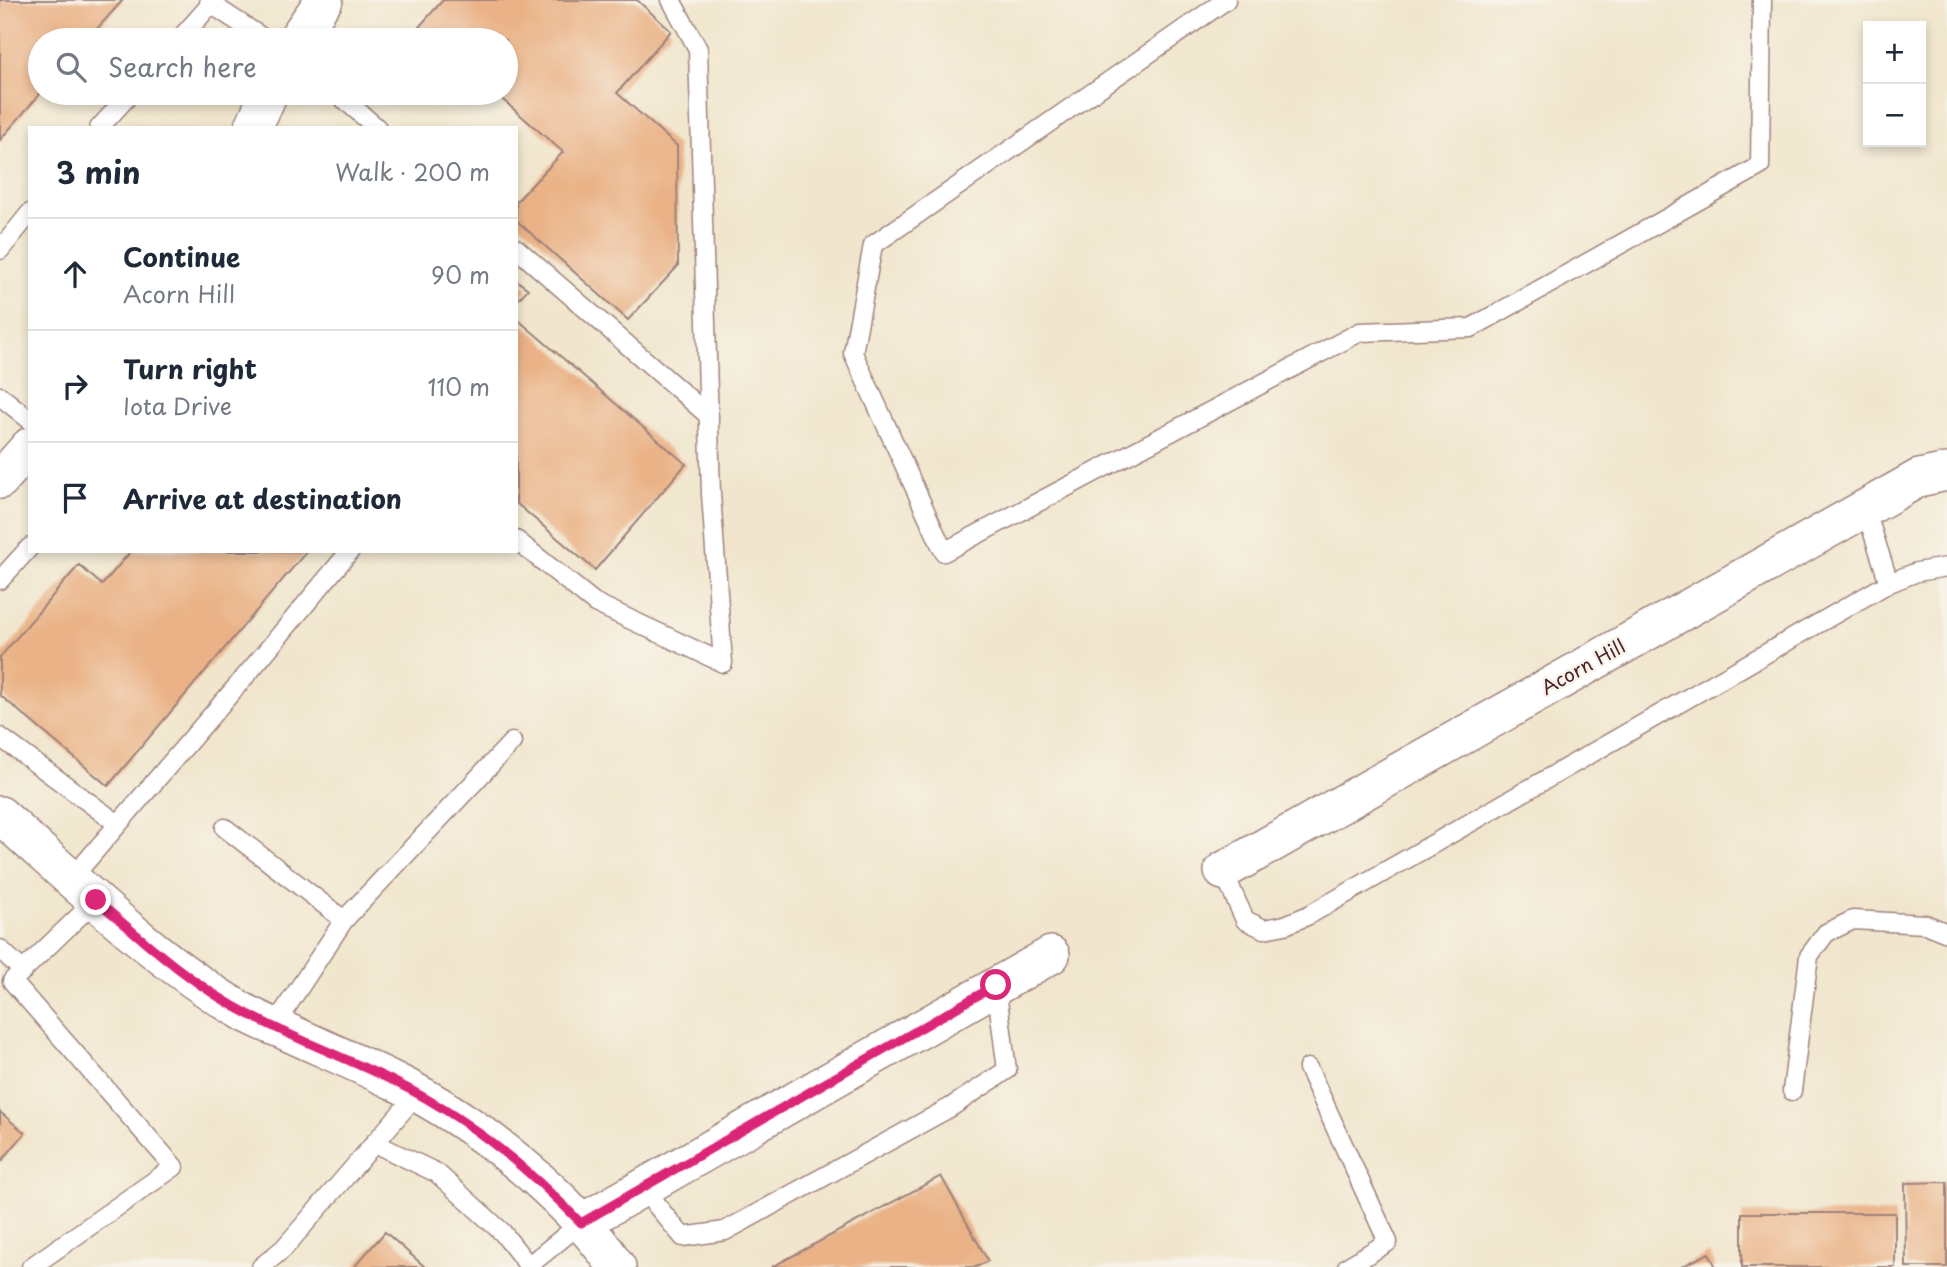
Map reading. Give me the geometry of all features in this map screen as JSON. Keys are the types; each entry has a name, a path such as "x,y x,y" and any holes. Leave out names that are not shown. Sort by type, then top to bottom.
{"street":[{"path":"254,126 264,105"},
{"path":"1,476 28,448"},
{"name":"Acorn Hill","path":"1223,871 1919,478 1947,472"},
{"path":"0,815 192,978 248,1014 396,1082 453,1115 507,1154 581,1223 617,1267"},
{"path":"581,1223 1051,955"}],"lane":[{"path":"518,542 594,603 723,663 712,494 698,49 671,0"},
{"path":"1226,0 873,245 853,353 944,552 1360,332 1471,328 1760,166 1762,0"},
{"path":"189,28 210,2 248,28"},
{"path":"101,126 120,105"},
{"path":"351,105 375,126"},
{"path":"0,250 28,215"},
{"path":"518,250 709,416"},
{"path":"0,396 28,418"},
{"path":"1865,508 1889,583"},
{"path":"0,580 28,549"},
{"path":"31,1267 174,1167 12,981 64,931 118,824 348,553"},
{"path":"1223,871 1245,920 1264,929 1285,925 1309,915 1889,583 1917,572 1947,567"},
{"path":"274,1026 344,920 512,741"},
{"path":"2,742 118,824"},
{"path":"225,828 344,920"},
{"path":"1792,1091 1808,956 1826,933 1853,920 1926,925 1947,933"},
{"path":"0,950 23,971"},
{"path":"642,1188 683,1237 725,1231 951,1107 1007,1070 996,985"},
{"path":"1308,1068 1388,1242 1346,1267"},
{"path":"261,1267 284,1248 417,1094"},
{"path":"374,1143 437,1173 502,1232 528,1266 581,1223"}],"building":[{"path":"0,0 123,0 98,28 28,28 28,105 30,105 0,140"},
{"path":"443,0 637,0 671,31 617,93 677,146 678,266 628,320 518,222 518,200 563,152 509,105 518,105 518,28 419,27"},
{"path":"518,282 528,289 518,300"},
{"path":"518,320 686,464 595,570 518,505"},
{"path":"129,553 305,553 108,786 0,695 0,657 79,565 102,585"},
{"path":"0,1112 25,1133 0,1163"},
{"path":"941,1176 988,1261 976,1267 772,1267"},
{"path":"1947,1182 1947,1267 1906,1267 1905,1183"},
{"path":"1742,1213 1895,1213 1895,1267 1742,1267"},
{"path":"385,1232 425,1267 354,1267"},
{"path":"1709,1253 1716,1267 1681,1267"}],"route":[{"path":"96,900 192,978 248,1014 396,1082 453,1115 507,1154 581,1223 996,985"}]}
